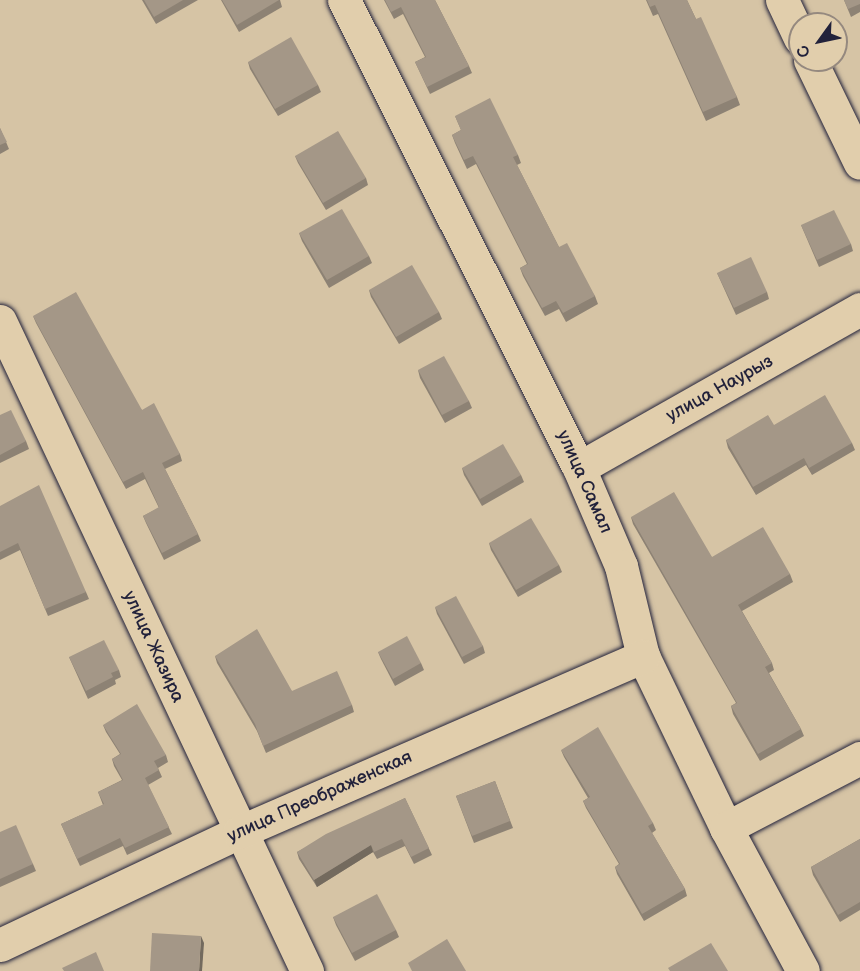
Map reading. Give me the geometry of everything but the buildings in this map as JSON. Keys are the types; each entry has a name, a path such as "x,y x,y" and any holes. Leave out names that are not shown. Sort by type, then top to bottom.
{"street":[{"name":"улица Самал","path":"344,0 579,468 621,566 643,656 726,828 803,971"},
{"path":"816,72 860,163"},
{"name":"улица Наурыз","path":"579,468 860,309"},
{"name":"улица Жазира","path":"0,321 239,832 308,971"},
{"name":"улица Преображенская","path":"0,945 239,832 643,656"},
{"path":"726,828 860,759"}]}
